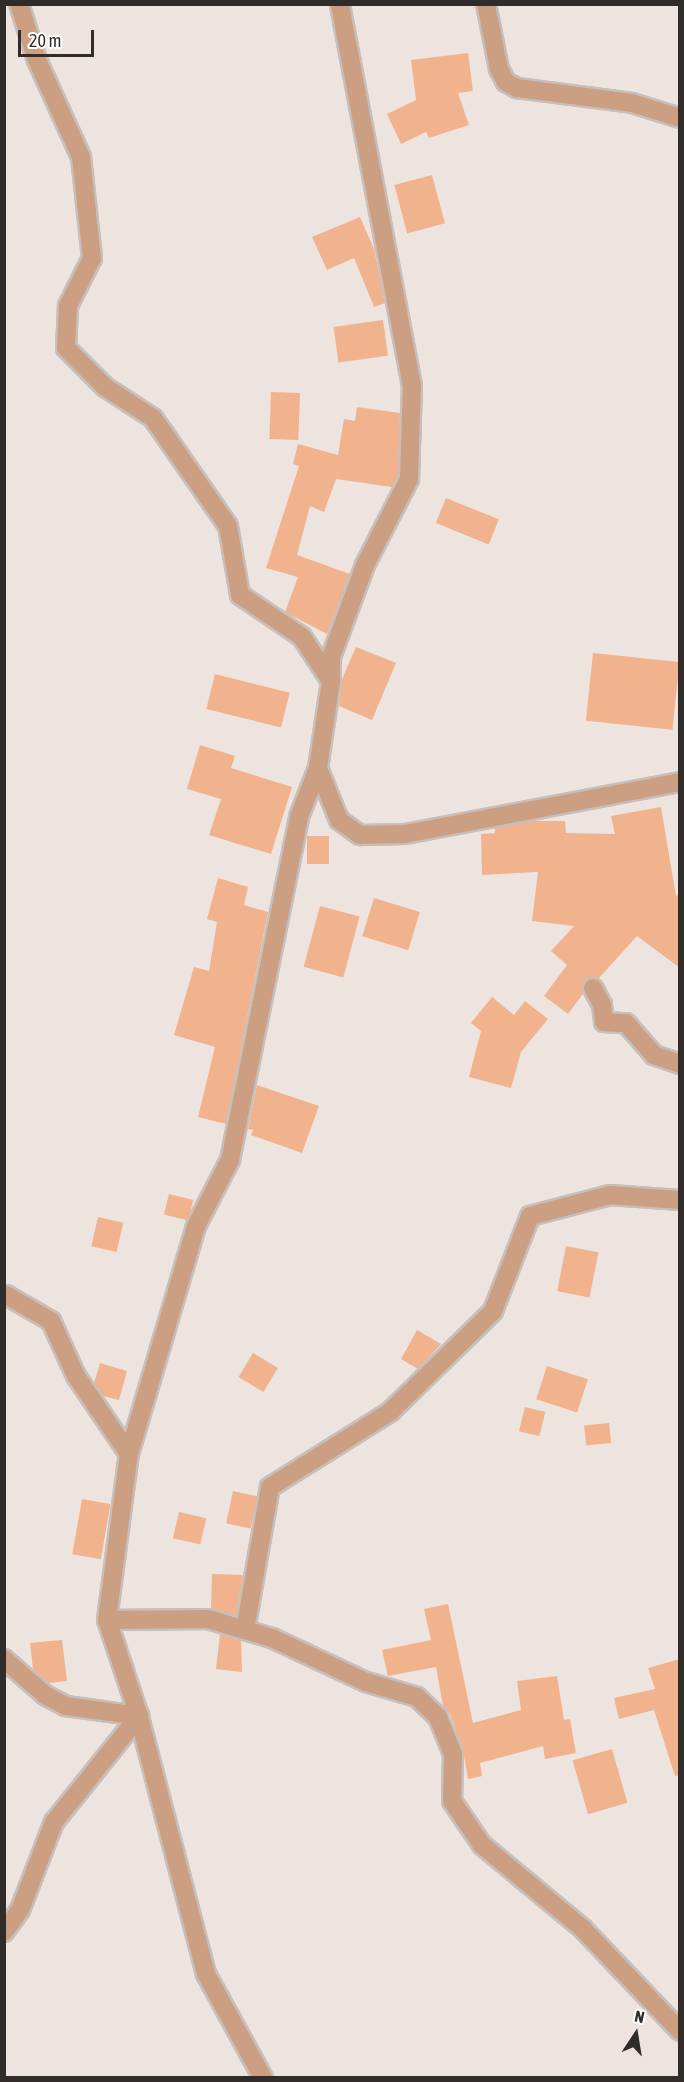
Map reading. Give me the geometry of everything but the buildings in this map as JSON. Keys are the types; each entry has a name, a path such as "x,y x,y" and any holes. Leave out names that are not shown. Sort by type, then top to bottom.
{"street":[{"path":"19,4 37,60 81,157 92,258 68,306 66,348 105,387 153,418 228,526 240,595 302,637 331,681"},
{"path":"263,2078 206,1974 139,1716 107,1620 129,1454 196,1226 230,1160 299,817 318,768 331,681 331,657 365,565 409,479 411,386 340,4"},
{"path":"486,4 499,69 506,82 517,88 632,103 680,118"},
{"path":"318,768 339,820 360,835 405,834 680,782"},
{"path":"593,988 602,1005 604,1022 626,1023 654,1055 680,1064"},
{"path":"245,1630 270,1487 390,1412 493,1311 530,1216 610,1195 680,1200"},
{"path":"6,1294 51,1321 76,1376 129,1454"},
{"path":"107,1620 208,1619 272,1638 366,1682 417,1697 438,1717 453,1754 452,1801 482,1845 583,1929 680,2031"},
{"path":"4,1659 45,1695 66,1706 139,1716"},
{"path":"4,1932 20,1910 54,1822 139,1716"}]}
